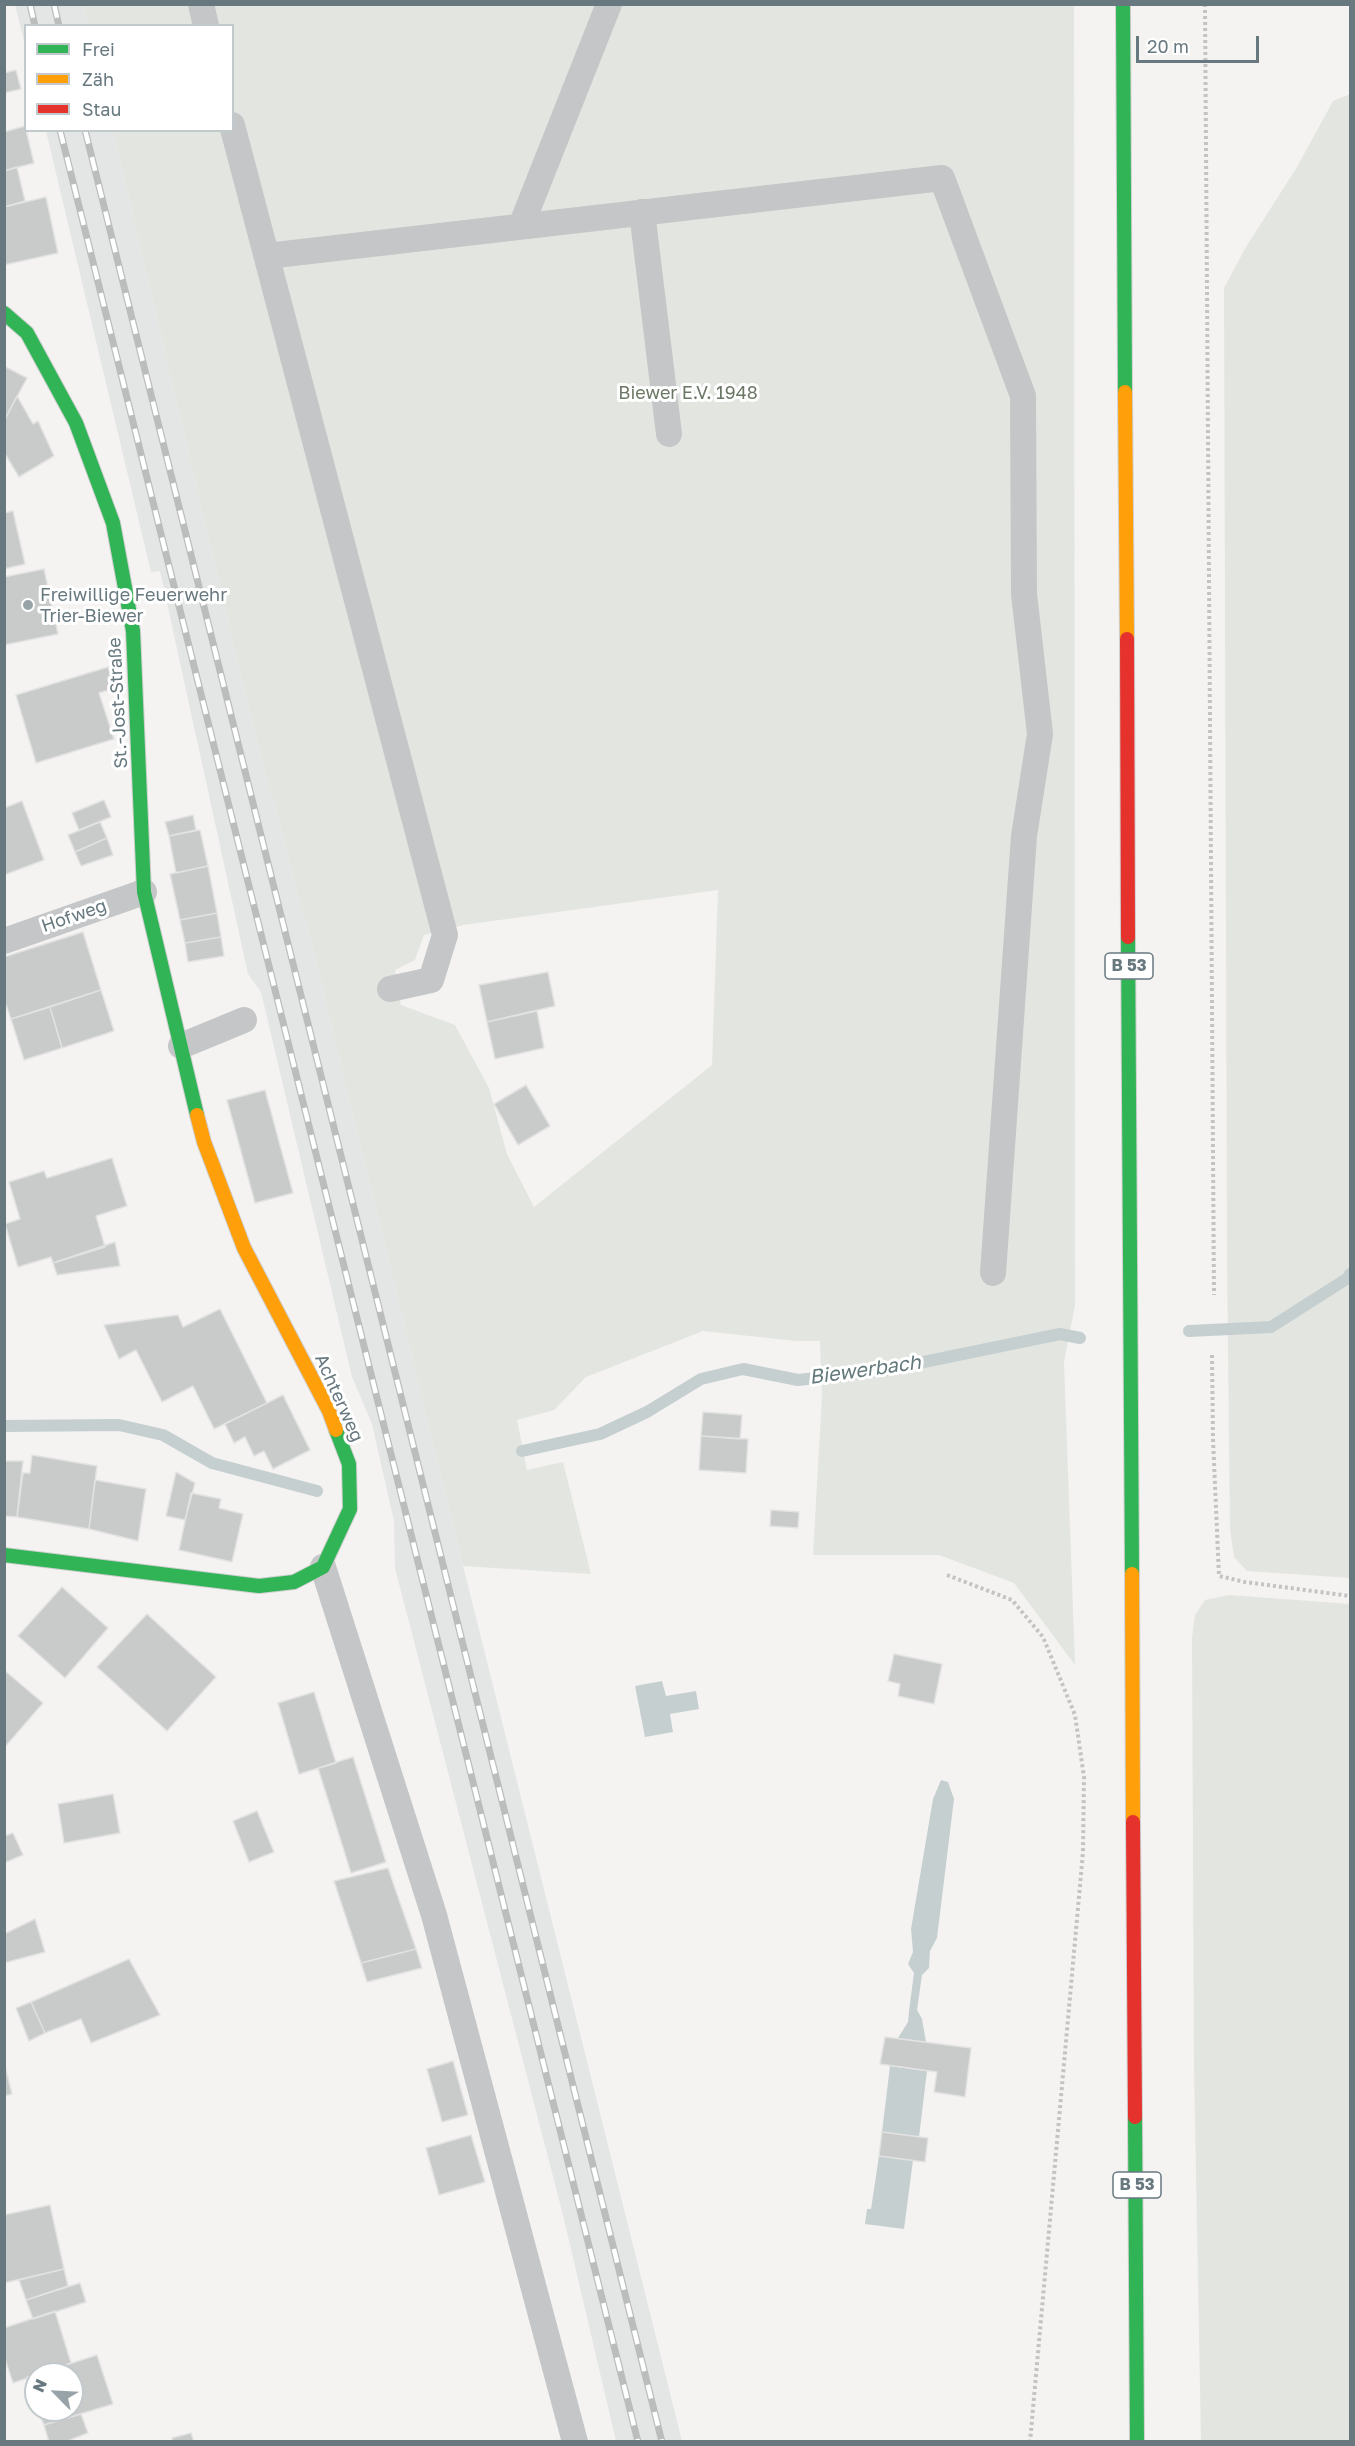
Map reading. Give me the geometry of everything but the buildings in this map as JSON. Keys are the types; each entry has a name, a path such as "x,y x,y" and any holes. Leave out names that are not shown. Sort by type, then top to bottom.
{"main road":[{"name":"B 53","path":"1123,4 1137,2442"},
{"name":"St.-Jost-Straße","path":"4,313 27,333 76,423 112,523 133,631 144,892 181,1046"},
{"name":"Achterweg","path":"181,1046 204,1142 244,1248 329,1411 349,1464 350,1509 323,1567"},
{"path":"4,1555 259,1586 294,1582 323,1567"}],"lane":[{"path":"201,4 206,24"},
{"path":"521,226 609,4"},
{"path":"234,132 445,935 431,980 390,989"},
{"path":"267,256 942,178 1023,396 1024,594 1040,734 1024,836 993,1273"},
{"path":"642,212 669,434"},
{"name":"Hofweg","path":"4,940 144,892"},
{"path":"181,1046 244,1020"},
{"path":"323,1567 434,1915 575,2442"}],"path":[{"path":"1205,4 1214,1295"},
{"path":"1212,1355 1219,1576 1245,1582 1350,1596"},
{"path":"947,1575 1012,1600 1043,1637 1075,1715 1084,1777 1083,1852 1030,2442"}],"shaded area":[{"path":"15,5 83,5 88,24 24,24 24,41"},
{"path":"46,132 113,132 249,710 313,950 463,1566 682,2441 616,2441 563,2215 395,1568 394,1521 372,1424 352,1377 261,992 248,974 160,571 151,572"},
{"path":"662,1681 666,1696 696,1691 699,1709 670,1714 673,1732 645,1737 635,1686"},
{"path":"941,1780 948,1782 954,1799 937,1938 930,1951 929,1968 922,1975 917,2010 922,2019 926,2042 898,2038 908,2022 914,1973 908,1964 913,1952 911,1929 933,1799"},
{"path":"890,2066 927,2071 919,2137 882,2132"},
{"path":"879,2156 913,2160 904,2229 865,2224 867,2209 871,2209"}],"green space":[{"name":"Biewer E.V. 1948","path":"83,5 1074,5 1075,1305 1064,1362 1075,1665 1014,1583 939,1555 813,1555 822,1396 820,1341 796,1341 703,1331 586,1377 554,1410 517,1420 527,1470 563,1462 591,1574 463,1566 313,950 249,710 113,132 234,132 234,24 88,24","holes":["718,890 712,1065 534,1207 507,1154 489,1088 455,1025 401,1005 395,970 415,960 424,935 463,925"]},
{"path":"1350,94 1350,1578 1247,1571 1234,1557 1230,1529 1224,288 1246,247 1297,167 1333,101"},
{"path":"1229,1595 1350,1604 1350,2441 1201,2441 1194,2067 1192,1638 1195,1615 1205,1600"}],"waterway":[{"name":"Biewerbach","path":"1189,1331 1271,1327 1348,1278 1350,1274"},
{"name":"Biewerbach","path":"522,1451 600,1434 647,1412 701,1379 743,1369 798,1380 880,1371 1060,1334 1080,1338"},
{"name":"Biewerbach","path":"4,1426 119,1425 163,1435 212,1463 317,1491"}],"railway":[{"path":"30,4 35,24"},
{"path":"54,4 59,24"},
{"path":"60,132 638,2442"},
{"path":"85,132 662,2442"}],"traffic: fast":[{"path":"1123,4 1125,392"},
{"path":"4,313 27,333 76,423 113,523 133,631 144,892 197,1115"},
{"path":"1128,937 1132,1574"},
{"path":"4,1555 259,1586 294,1582 323,1567 350,1509 349,1464 336,1430"},
{"path":"1135,2117 1137,2442"}],"traffic: slow":[{"path":"1125,392 1127,639"},
{"path":"197,1115 204,1142 244,1248 329,1411 336,1430"},
{"path":"1132,1574 1133,1822"}],"traffic: jam":[{"path":"1127,639 1128,937"},
{"path":"1133,1822 1135,2117"}],"place":[{"name":"Freiwillige Feuerwehr Trier-Biewer","path":"28,605"}]}
